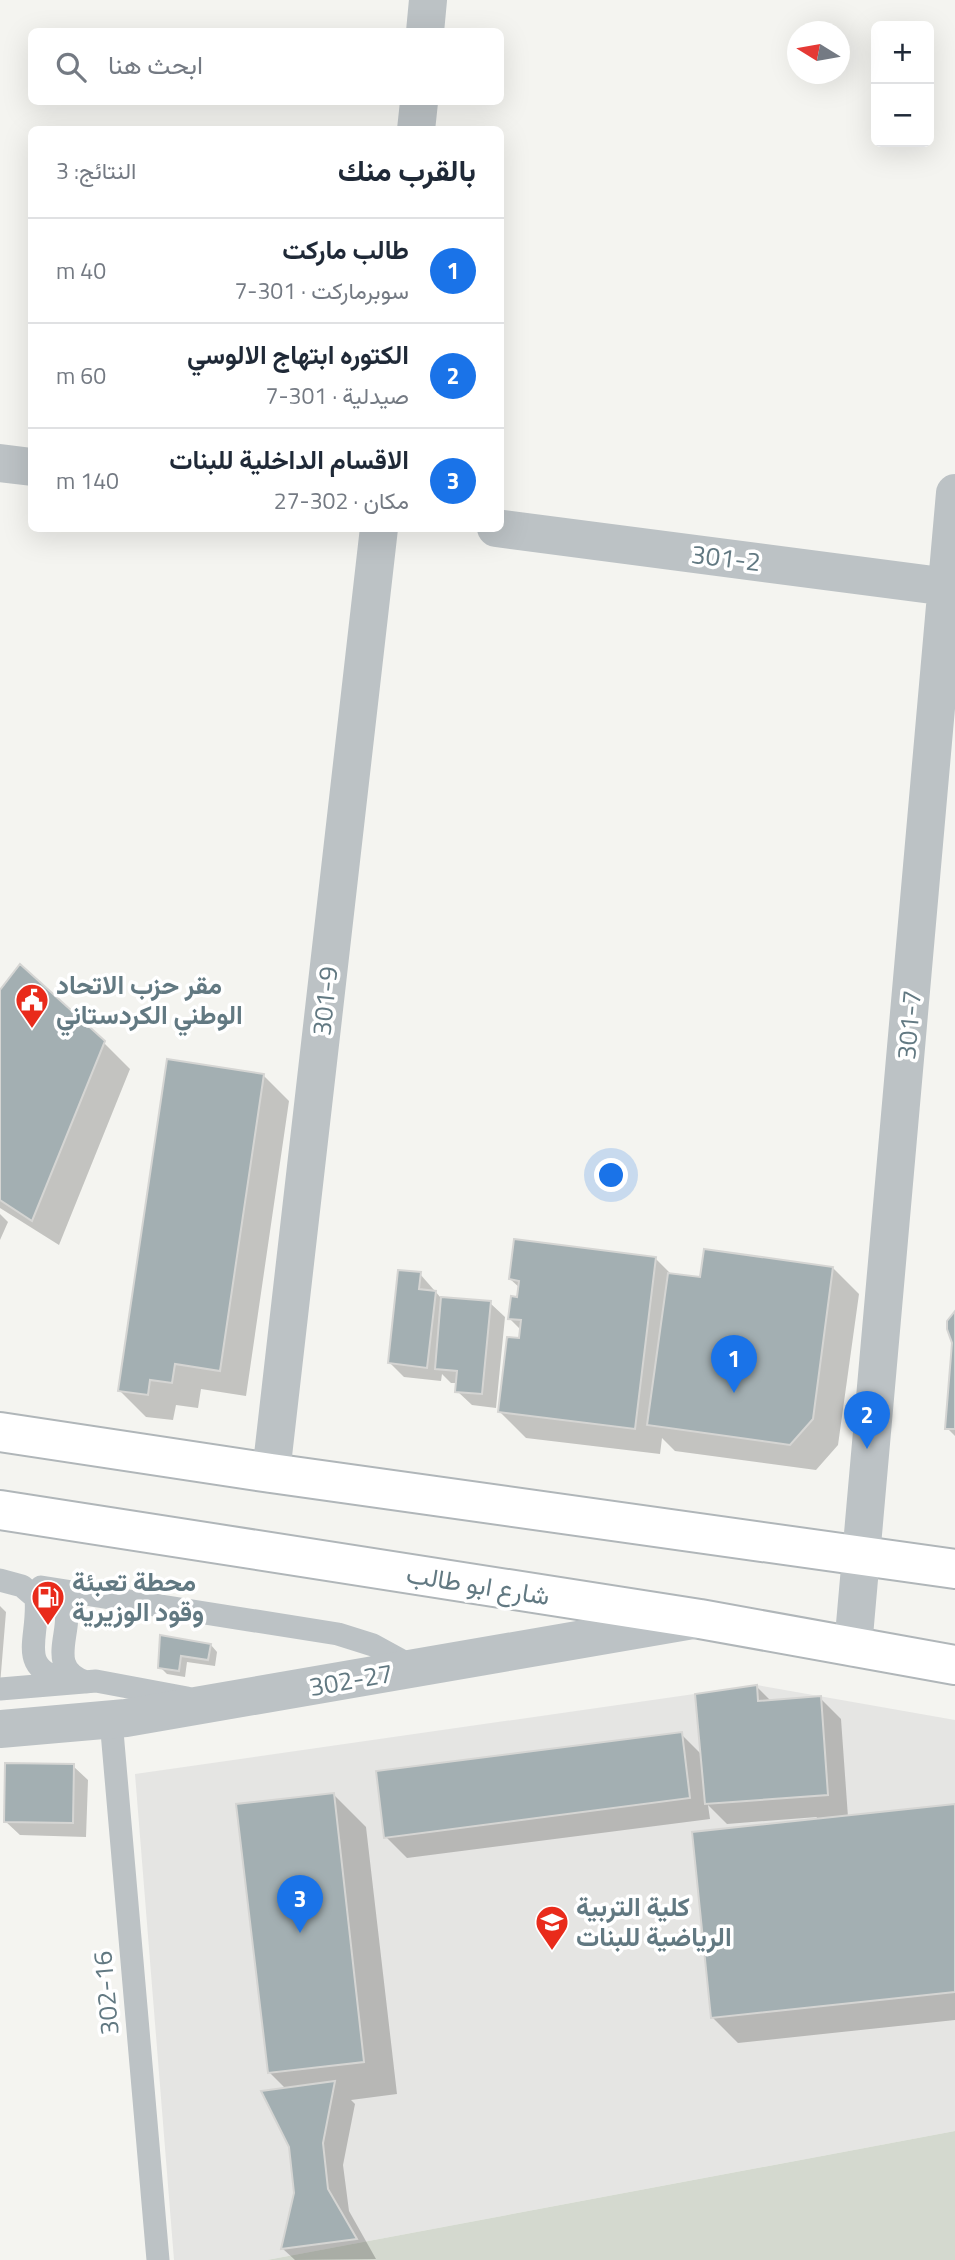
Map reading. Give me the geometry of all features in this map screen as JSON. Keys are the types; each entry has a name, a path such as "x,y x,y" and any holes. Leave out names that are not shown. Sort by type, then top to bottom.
{"main road":[{"path":"0,1432 271,1473 955,1569"},
{"name":"شارع ابو طالب","path":"0,1510 700,1619 955,1665"}],"street":[{"path":"425,28 428,0"},
{"path":"416,126 418,105"},
{"path":"0,463 28,466"},
{"name":"301-7","path":"853,1647 951,587 955,493"},
{"name":"301-2","path":"504,529 951,587"},
{"name":"301-9","path":"271,1473 379,532"},
{"name":"302-27","path":"0,1729 111,1720 700,1619"}],"lane":[{"path":"6,1580 338,1634 373,1645 416,1668"},
{"path":"6,1580 29,1590 36,1598 34,1654 39,1668 55,1678 82,1682"},
{"path":"41,1587 55,1592 65,1602 64,1663 69,1672 82,1682"},
{"path":"0,1689 115,1682 171,1696 230,1701"},
{"name":"302-16","path":"111,1720 158,2260"}],"shaded area":[{"name":"كلية التربية الرياضية للبنات","path":"757,1685 955,1720 955,2131 267,2260 174,2260 135,1774"},
{"path":"955,2131 955,2260 267,2260"}],"building":[{"path":"20,964 105,1041 32,1221 0,1200 0,990"},
{"path":"167,1059 264,1074 220,1371 175,1364 172,1383 150,1380 148,1395 118,1391"},
{"path":"514,1239 656,1257 635,1429 498,1412 507,1337 519,1338 521,1320 508,1319 511,1296 517,1297 519,1281 509,1279"},
{"path":"704,1249 833,1267 813,1419 790,1445 647,1425 668,1273 700,1277"},
{"path":"398,1270 421,1272 419,1289 436,1291 427,1368 388,1363"},
{"path":"441,1297 491,1301 482,1394 455,1392 457,1371 435,1369"},
{"path":"955,1311 955,1429 945,1429 952,1343 947,1321"},
{"path":"160,1635 211,1644 208,1660 181,1656 179,1671 158,1668"},
{"path":"757,1685 758,1701 821,1696 828,1795 705,1804 695,1694"},
{"path":"682,1732 690,1798 384,1838 376,1771"},
{"path":"5,1763 74,1764 73,1823 4,1822"},
{"path":"334,1793 364,2062 268,2073 236,1804"},
{"path":"955,1804 955,1992 711,2018 692,1832"},
{"path":"335,2081 323,2143 328,2189 357,2239 281,2249 294,2193 289,2147 261,2091"}],"place":[{"name":"مقر حزب الاتحاد الوطني الكردستاني","path":"32,1030"},
{"name":"طالب ماركت","path":"734,1393"},
{"name":"الكتوره ابتهاج الالوسي","path":"867,1449"},
{"name":"محطة تعبئة وقود الوزيرية","path":"48,1627"},
{"name":"الاقسام الداخلية للبنات","path":"300,1933"},
{"name":"كلية التربية الرياضية للبنات","path":"552,1952"}]}
